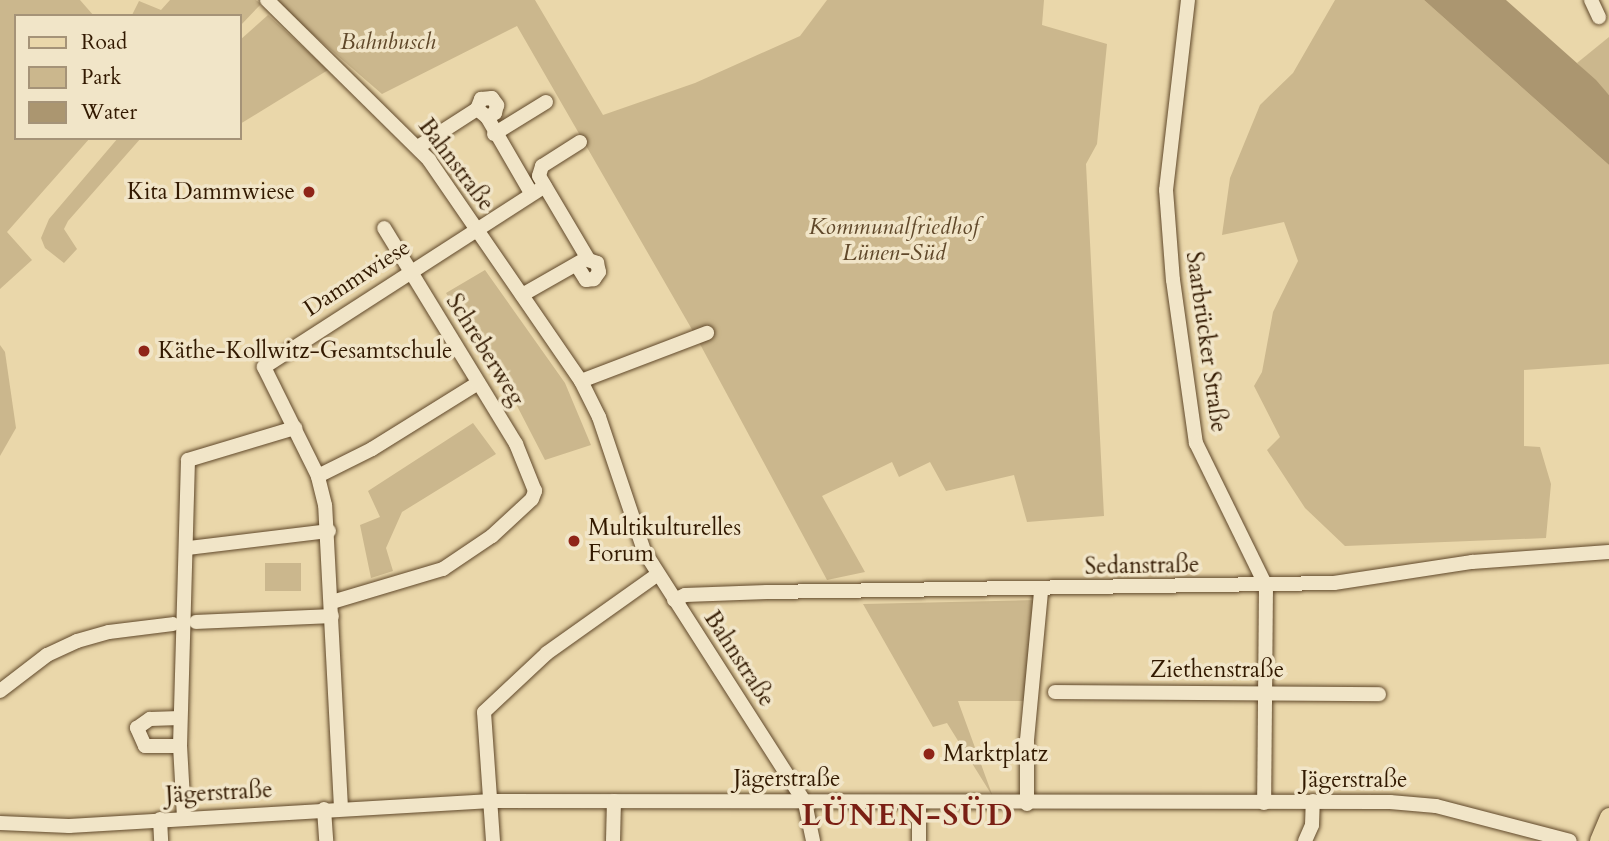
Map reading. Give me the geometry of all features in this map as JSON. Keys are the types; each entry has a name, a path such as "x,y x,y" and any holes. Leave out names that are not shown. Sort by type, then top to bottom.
{"main road":[{"path":"1599,841 1609,817"}],"street":[{"name":"Bahnstraße","path":"267,0 418,147 476,227 580,381 599,417 639,542 805,803"},
{"name":"Saarbrücker Straße","path":"1188,0 1166,190 1190,418 1196,443 1266,586 1265,803"},
{"path":"1591,0 1599,17"},
{"path":"494,134 546,102"},
{"path":"418,147 482,113 531,193"},
{"path":"522,295 566,268 583,263 539,176 542,166 580,142"},
{"name":"Dammwiese","path":"295,428 264,367 476,227 545,186"},
{"name":"Schreberweg","path":"332,609 443,569 492,536 532,499 535,491 516,444 384,228"},
{"path":"580,381 707,333"},
{"path":"318,476 372,449 478,383"},
{"path":"184,817 180,718 183,576 188,548 188,460 295,428 318,476 328,531 341,808"},
{"path":"188,548 328,531"},
{"name":"Sedanstraße","path":"674,600 691,595 767,592 1041,591 1334,583 1472,562 1609,552"},
{"path":"493,841 491,801 486,791 484,712 547,653 658,574"},
{"path":"1027,804 1027,740 1041,591"},
{"path":"196,622 332,609"},
{"path":"0,691 47,655 78,641 109,632 173,624"},
{"name":"Ziethenstraße","path":"1055,692 1379,694"},
{"path":"180,718 150,719 137,728 145,747 180,746"},
{"name":"Jägerstraße","path":"0,823 69,826 184,817 491,801 1027,804 1313,801 1423,803 1570,841"},
{"path":"1305,841 1312,825 1313,801"},
{"path":"613,841 614,802"},
{"path":"805,803 813,841"},
{"path":"919,803 919,841"},
{"path":"324,809 326,841"},
{"path":"160,819 161,841"}],"green space":[{"path":"0,0 80,0 92,14 14,14 14,140 88,140 7,232 32,260 0,289"},
{"path":"170,0 256,0 261,4 242,24 242,14 132,14 139,1 161,10"},
{"name":"Kommunalfriedhof Lünen-Süd","path":"273,0 535,0 603,115 695,83 800,36 827,0 1044,0 1042,25 1107,44 1097,144 1086,164 1104,516 1027,522 1014,475 946,491 930,462 899,477 892,462 822,496 865,572 827,580 694,333 517,26 382,94"},
{"path":"1335,0 1424,0 1609,165 1609,364 1524,370 1524,446 1540,447 1551,484 1546,538 1345,546 1305,508 1267,450 1280,437 1254,386 1262,372 1273,312 1298,261 1284,222 1222,235 1230,178 1260,105 1293,73"},
{"path":"268,15 328,70 242,123 242,38"},
{"path":"1609,37 1609,95 1577,63"},
{"path":"116,140 139,140 68,221 64,229 77,249 64,263 45,248 41,238 49,219"},
{"path":"485,270 565,383 591,445 545,460 515,402 446,293"},
{"path":"0,345 5,352 16,428 0,456"},
{"path":"473,423 496,454 402,512 386,548 393,571 371,578 360,525 380,517 368,491"},
{"path":"265,563 301,563 301,591 265,591"},
{"path":"1037,600 1027,701 958,701 993,797 947,723 933,727 863,604"}],"water":[{"path":"1424,0 1506,0 1596,80 1609,95 1609,165"}],"place":[{"name":"Kita Dammwiese","path":"309,192"},
{"name":"Käthe-Kollwitz-Gesamtschule","path":"144,351"},
{"name":"Multikulturelles Forum","path":"574,541"},
{"name":"Marktplatz","path":"929,754"}],"district":[{"name":"LÜNEN-SÜD","path":"908,816"}],"park label":[{"name":"Bahnbusch","path":"388,42"}]}
